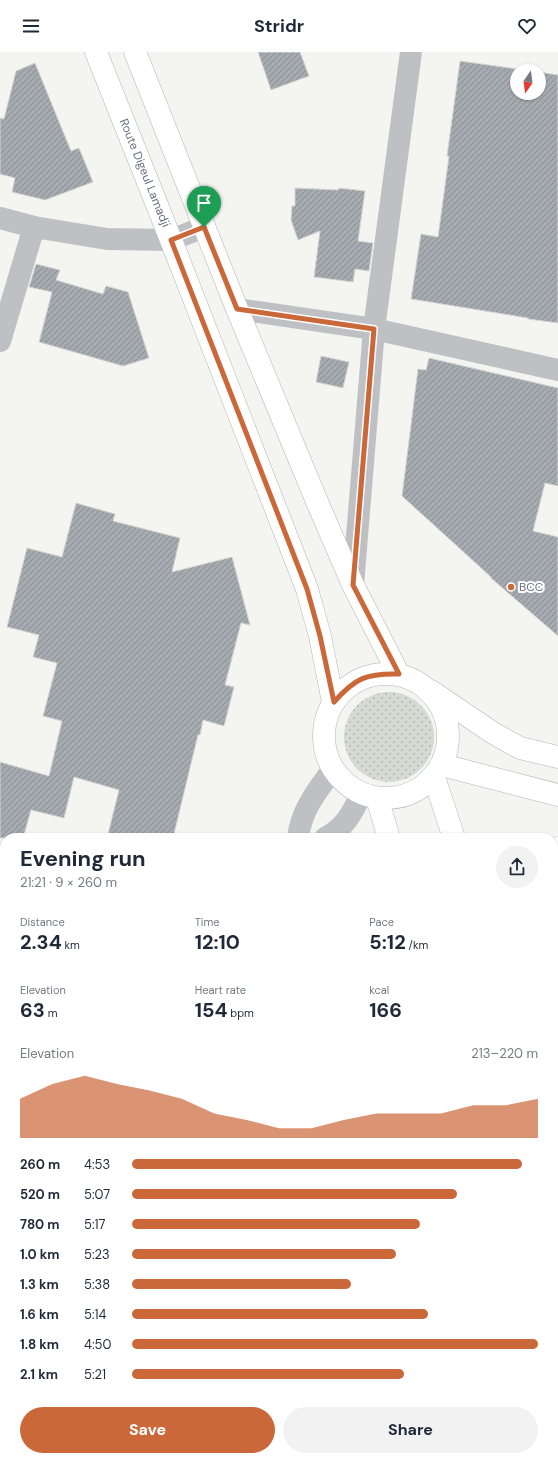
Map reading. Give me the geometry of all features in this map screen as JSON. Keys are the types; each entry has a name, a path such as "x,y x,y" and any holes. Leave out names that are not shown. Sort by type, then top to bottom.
{"main road":[{"name":"Route Digeul Lamadji","path":"96,52 307,589 320,636 334,702"},
{"path":"135,52 237,309 318,504 353,585 399,674"},
{"path":"430,691 449,731 448,749 438,771 423,787 409,795 393,798 369,796 351,788 341,779 333,769 326,753 324,736 326,718 334,702 346,688 362,678 380,673 399,674 418,682 493,732 520,748 558,757"},
{"path":"438,771 558,796"},
{"path":"438,771 453,833"},
{"path":"369,796 387,833"}],"street":[{"path":"353,585 374,329 411,52"},
{"path":"0,218 34,226 107,239 171,240 204,227"},
{"path":"0,341 34,226"},
{"path":"237,309 374,329 558,370"},
{"path":"299,833 300,824 308,806 333,769"},
{"path":"335,833 369,796"}],"shaded area":[{"path":"389,692 398,693 414,700 426,712 433,728 433,746 426,762 414,774 398,781 389,782 380,781 364,774 352,762 345,746 344,737 345,728 352,712 364,700 380,693"}],"building":[{"path":"258,52 300,52 309,76 271,90"},
{"path":"460,61 510,68 510,100 546,100 546,73 558,75 558,323 411,299 421,234 438,237 449,156 447,156"},
{"path":"35,63 71,151 79,148 93,182 45,200 12,192 15,178 0,174 0,118 4,119 16,71"},
{"path":"295,188 338,190 339,188 365,191 358,241 373,243 369,271 355,269 353,282 314,277 320,231 298,240 291,220 292,206 295,206"},
{"path":"36,264 60,270 56,280 103,294 106,286 128,292 149,358 123,366 39,342 52,292 29,287"},
{"path":"321,356 349,362 343,388 316,382"},
{"path":"429,358 558,388 558,486 545,483 533,531 558,537 558,636 491,578 402,496 418,369 426,370"},
{"path":"76,503 115,514 113,521 180,538 172,572 232,557 250,625 241,623 225,685 234,687 224,726 203,720 174,833 108,833 119,790 74,777 64,818 31,810 24,833 0,833 0,762 49,776 62,721 43,716 57,663 33,657 39,635 7,627 27,548 62,557"}],"place":[{"name":"BCC","path":"511,587"}],"route":[{"path":"204,227 237,309 374,329 353,585 399,674 380,673 362,678 346,688 334,702 320,636 307,589 171,240 204,227"}]}
